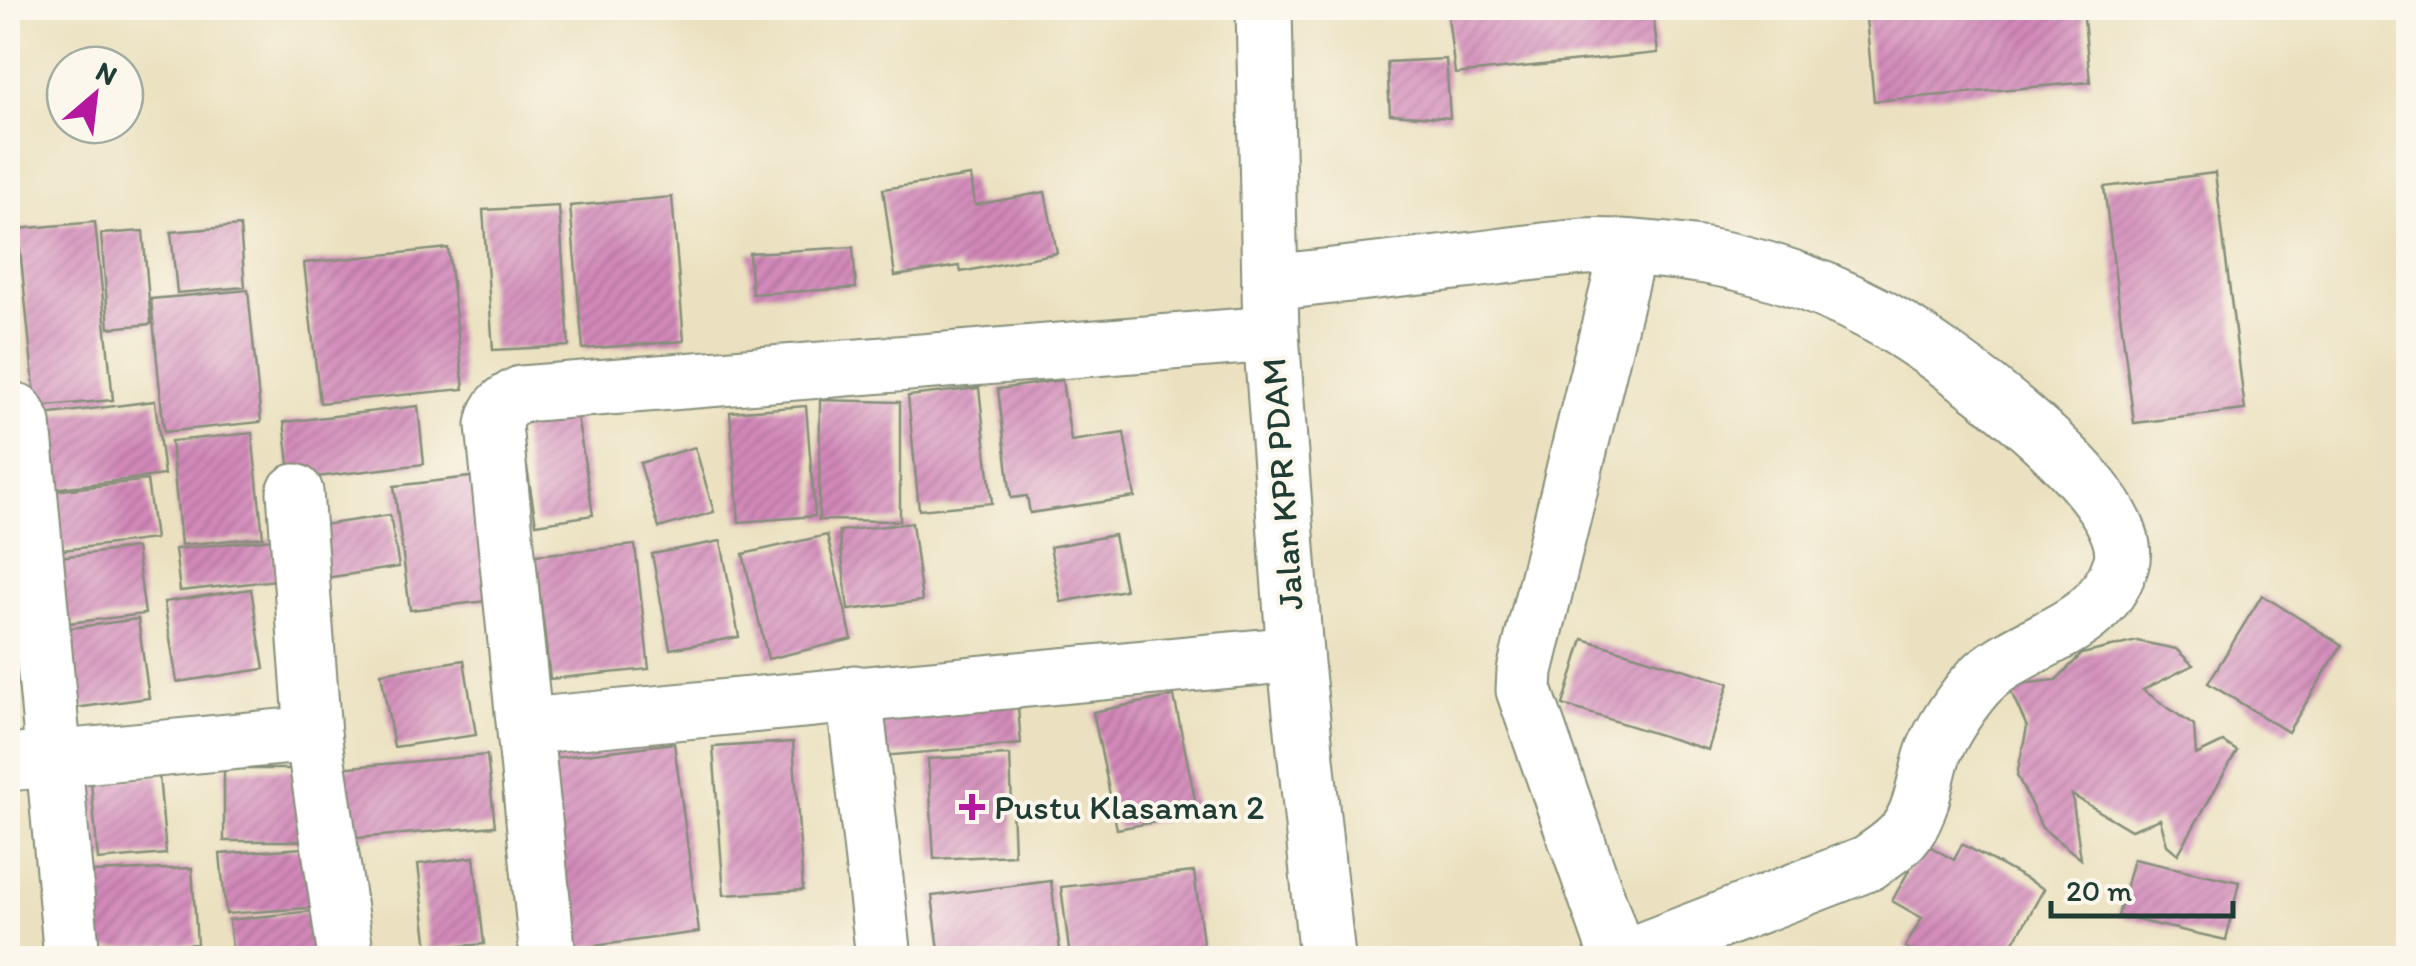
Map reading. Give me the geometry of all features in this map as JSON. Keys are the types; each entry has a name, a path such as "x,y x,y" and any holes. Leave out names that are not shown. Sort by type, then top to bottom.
{"street":[{"name":"Jalan KPR PDAM","path":"1264,8 1271,308 1295,654 1327,958"},
{"path":"548,958 494,425 502,404 522,394 1271,308 1589,246 1706,256 1790,278 1879,316 1996,396 2088,482 2118,529 2123,550 2121,563 2106,594 2084,620 1985,676 1964,700 1934,751 1907,832 1868,863 1620,958 1524,690 1537,618 1628,250"},
{"path":"8,409 16,411 24,423 30,761 72,958"},
{"path":"295,492 313,734 346,958"},
{"path":"526,726 1295,654"},
{"path":"854,693 884,958"},
{"path":"30,761 313,734"}],"building":[{"path":"1447,8 1652,8 1658,53 1455,74"},
{"path":"1865,8 2083,8 2090,82 1874,101"},
{"path":"1446,59 1450,118 1390,114 1387,62"},
{"path":"2215,173 2245,410 2134,423 2104,187"},
{"path":"971,176 975,205 1045,192 1057,253 961,272 959,266 895,276 883,189"},
{"path":"672,197 684,341 583,349 570,206"},
{"path":"559,206 569,346 493,350 483,210"},
{"path":"95,222 113,400 36,407 18,229"},
{"path":"240,226 245,287 177,293 171,232"},
{"path":"143,231 151,324 109,328 101,234"},
{"path":"853,247 856,288 752,294 749,253"},
{"path":"448,248 464,389 320,403 304,263"},
{"path":"248,290 261,422 164,432 151,299"},
{"path":"1062,380 1071,441 1124,433 1135,497 1030,513 1027,496 1011,498 998,389"},
{"path":"979,388 992,503 919,510 908,396"},
{"path":"820,400 900,402 900,521 819,520"},
{"path":"155,401 164,475 52,489 43,415"},
{"path":"418,406 424,464 291,480 284,422"},
{"path":"806,406 815,516 739,522 730,412"},
{"path":"577,415 593,515 536,524 520,424"},
{"path":"252,433 263,537 181,545 171,441"},
{"path":"695,447 714,512 659,528 640,463"},
{"path":"479,476 495,600 410,610 394,486"},
{"path":"147,480 155,539 62,550 54,491"},
{"path":"390,515 399,567 325,578 316,526"},
{"path":"912,523 922,601 848,610 839,531"},
{"path":"827,535 852,639 768,659 743,554"},
{"path":"1114,535 1125,590 1061,602 1050,547"},
{"path":"273,539 277,580 180,591 175,549"},
{"path":"721,541 739,637 670,649 652,554"},
{"path":"635,545 649,669 550,679 535,555"},
{"path":"136,548 145,614 51,625 42,559"},
{"path":"251,589 264,669 177,682 164,602"},
{"path":"2262,595 2342,645 2288,732 2208,683"},
{"path":"138,619 149,698 67,709 56,630"},
{"path":"1583,639 1729,683 1708,750 1563,705"},
{"path":"2137,641 2176,649 2193,665 2143,690 2194,726 2196,755 2223,742 2237,751 2178,854 2167,845 2160,819 2131,830 2072,795 2081,859 2042,828 2017,775 2027,727 2008,685 2056,680 2082,654"},
{"path":"464,660 476,735 394,747 381,673"},
{"path":"1016,683 1021,744 882,756 876,695"},
{"path":"1174,696 1198,814 1117,829 1093,712"},
{"path":"793,742 803,890 724,895 713,747"},
{"path":"674,743 699,932 571,949 546,759"},
{"path":"487,755 495,826 346,839 339,768"},
{"name":"Pustu Klasaman 2","path":"1010,755 1014,855 934,859 928,759"},
{"path":"224,769 305,769 304,841 224,841"},
{"path":"159,775 166,854 98,860 91,782"},
{"path":"1924,843 1954,860 1962,844 2044,889 2005,958 1927,958 1905,947 1922,918 1892,901"},
{"path":"316,847 321,907 226,914 220,854"},
{"path":"474,857 484,944 428,949 418,864"},
{"path":"2133,859 2239,882 2226,940 2118,916"},
{"path":"192,868 197,944 97,949 93,872"},
{"path":"1194,872 1205,958 1070,958 1061,887"},
{"path":"1051,881 1061,958 940,958 932,896"},
{"path":"312,911 318,958 233,958 229,920"}],"place":[{"name":"Pustu Klasaman 2","path":"972,807"}]}
